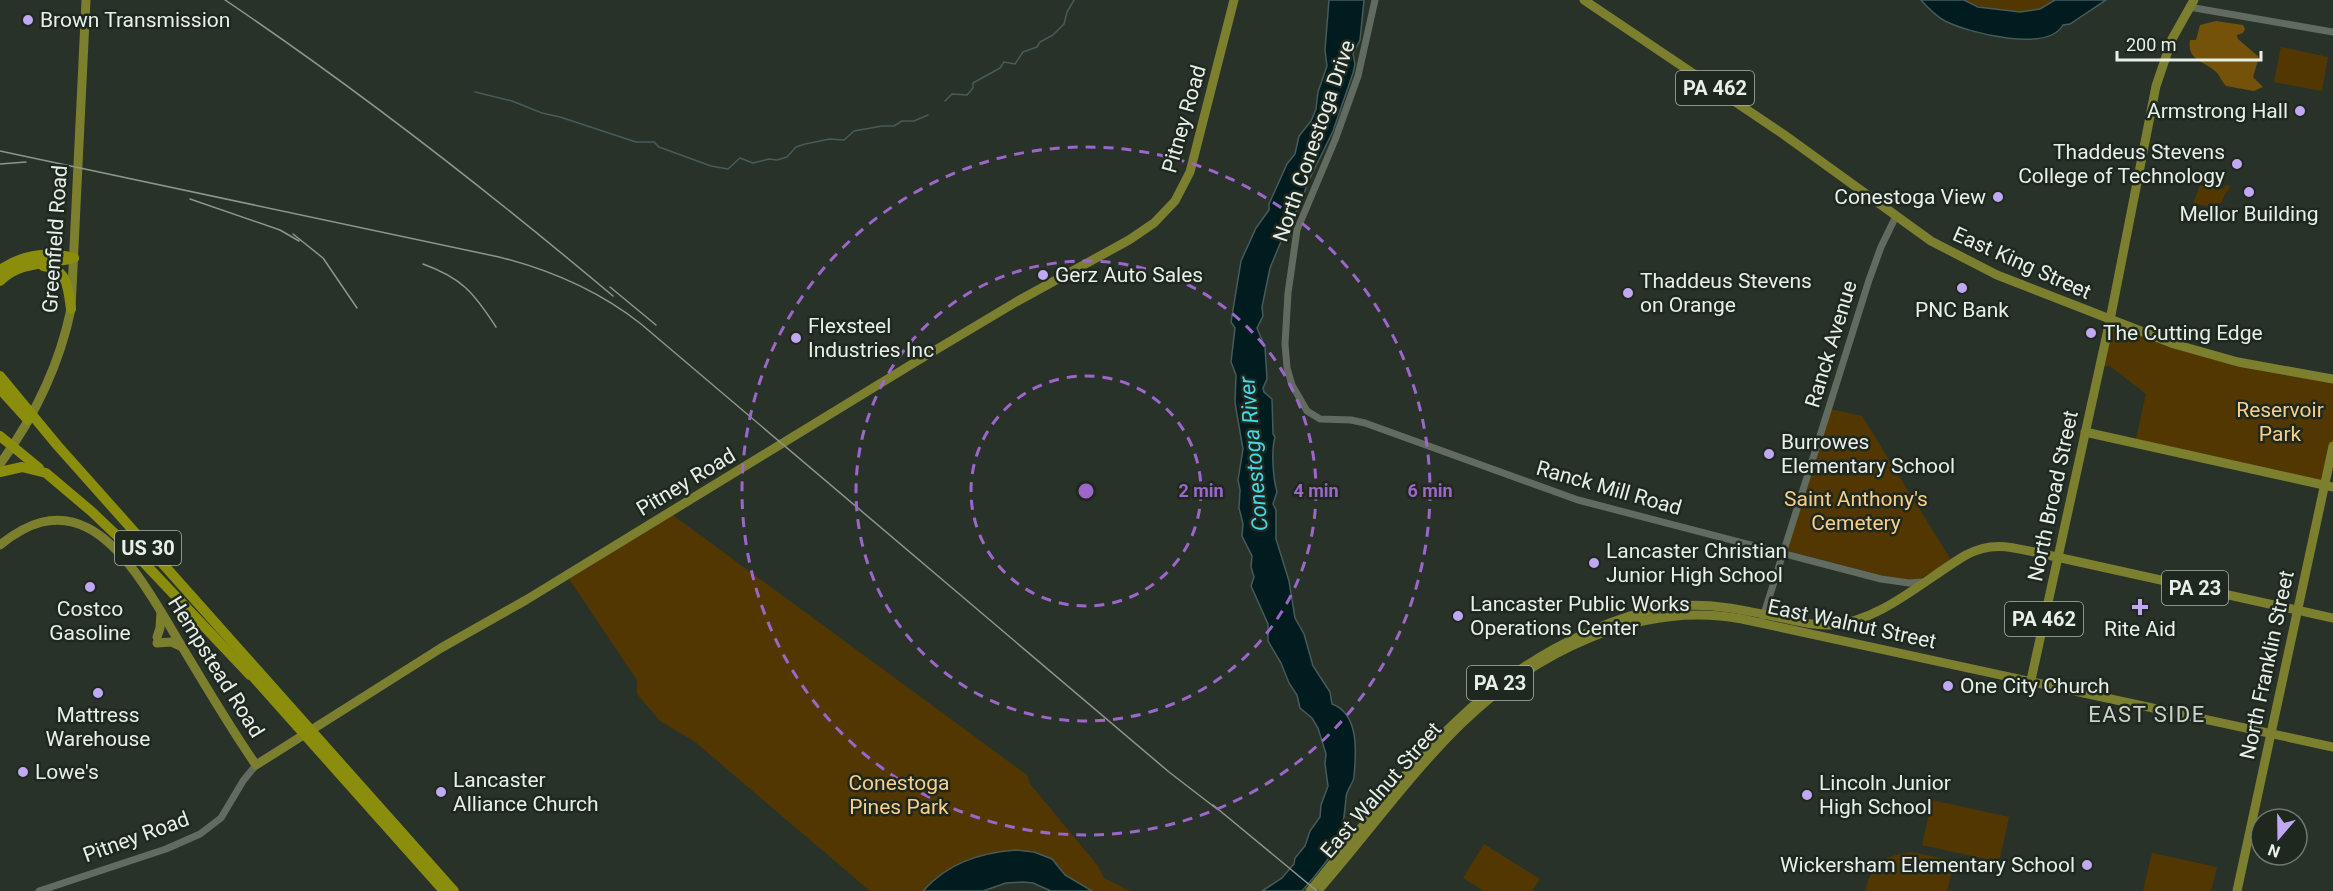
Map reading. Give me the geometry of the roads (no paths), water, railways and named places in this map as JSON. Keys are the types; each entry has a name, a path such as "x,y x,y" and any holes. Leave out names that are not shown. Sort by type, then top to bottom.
{"highway":[{"path":"0,270 19,260 45,254 74,258"},
{"path":"0,281 22,267 74,258"},
{"path":"22,267 44,266 58,271 68,284 71,309"},
{"path":"0,372 2,383"},
{"name":"US 30","path":"2,383 261,686 297,720"},
{"name":"US 30","path":"2,383 444,891"},
{"path":"0,436 91,511 132,550 261,686"},
{"path":"0,472 22,467 46,473"},
{"name":"US 30","path":"318,744 456,891"}],"main road":[{"name":"Greenfield Road","path":"0,464 25,429 38,404 59,356 71,309 86,0"},
{"name":"Pitney Road","path":"256,765 441,648 526,600 1016,302 1146,230 1175,201 1190,171 1234,0"},
{"name":"East King Street","path":"1584,0 1783,134 1937,245 1970,262 2174,344 2221,358 2333,379"},
{"name":"North Broad Street","path":"2031,680 2110,320 2156,86 2168,50 2191,3"},
{"path":"2085,432 2329,486"},
{"name":"North Franklin Street","path":"2236,891 2297,610 2329,486 2333,446"},
{"name":"Hempstead Road","path":"0,545 17,531 35,522 54,520 80,525 95,533 114,549 161,612 256,765"},
{"name":"PA 23","path":"1922,582 1982,548 2001,546 2333,618"},
{"name":"East Walnut Street","path":"1317,891 1450,735 1489,700 1532,668 1594,637 1649,618 1699,614 1832,625 1852,622 1875,613 1922,582"},
{"name":"East Walnut Street","path":"1310,891 1440,736 1485,694 1529,663 1591,631 1650,610 1699,605 1734,608 1763,619 2333,747"},
{"path":"161,612 157,640 171,642 182,647"}],"street":[{"name":"North Conestoga Drive","path":"1299,400 1285,357 1288,293 1294,240 1335,140 1358,76 1375,0"},
{"path":"2191,3 2333,32"},
{"name":"Ranck Avenue","path":"1763,619 1874,263 1896,216"},
{"name":"Ranck Mill Road","path":"1299,400 1310,414 1320,419 1365,423 1578,500 1881,579 1909,584 1922,582"},
{"name":"Pitney Road","path":"39,891 166,849 206,831 222,818 243,781 256,765"}],"water":[{"name":"Conestoga River","path":"1329,0 1364,0 1360,40 1353,54 1355,64 1333,131 1308,182 1299,207 1289,222 1270,268 1262,307 1263,316 1257,328 1265,347 1267,379 1263,388 1272,399 1275,437 1273,464 1277,492 1273,504 1276,510 1276,539 1289,581 1295,618 1304,634 1313,666 1330,692 1332,704 1348,716 1352,725 1355,768 1353,780 1346,795 1340,839 1323,865 1302,891 1262,891 1282,878 1294,864 1295,858 1305,846 1310,831 1320,817 1321,805 1328,786 1326,754 1318,728 1312,718 1300,708 1297,695 1268,641 1268,624 1251,586 1254,577 1251,567 1252,556 1242,536 1243,524 1239,508 1238,480 1243,449 1235,403 1236,375 1231,362 1235,328 1231,322 1241,261 1256,228 1269,210 1269,204 1287,164 1295,154 1299,136 1311,121 1316,109 1318,92 1327,66 1325,50"},
{"path":"1921,0 1964,0 1978,7 2020,12 2040,9 2055,0 2106,0 2070,24 2063,25 2054,33 2041,38 2025,39 1989,35 1956,26 1938,17"},
{"path":"1016,850 1034,852 1052,859 1065,875 1092,891 1051,891 1033,883 1023,882 1006,883 983,891 923,891 943,873 965,861"}],"waterway":[{"path":"945,101 952,94 967,95 973,88 973,83 1000,68 1004,62 1015,64 1023,52 1037,47 1040,42 1053,35 1064,24 1067,12 1074,0"},
{"path":"475,92 512,101 542,113 636,142 654,142 659,147 711,166 728,169 740,158 753,163 769,159 777,160 787,157 796,147 805,144 830,139 844,140 854,131 894,126 902,121 914,121 928,115"}],"railway":[{"path":"225,0 325,70 423,143 613,296"},
{"path":"0,151 499,257 556,275 608,301 641,324 1169,772 1217,809"},
{"path":"0,164 26,162"},
{"path":"190,199 280,230 299,241"},
{"path":"293,234 323,258 357,308"},
{"path":"423,264 448,275 466,288 496,327"},
{"path":"610,287 656,325"},
{"path":"1213,805 1317,891"}],"place":[{"name":"Brown Transmission","path":"28,20"},
{"name":"Armstrong Hall","path":"2300,111"},
{"name":"Thaddeus Stevens College of Technology","path":"2237,164"},
{"name":"Mellor Building","path":"2249,192"},
{"name":"Conestoga View","path":"1998,197"},
{"name":"Gerz Auto Sales","path":"1043,275"},
{"name":"PNC Bank","path":"1962,288"},
{"name":"Thaddeus Stevens on Orange","path":"1628,293"},
{"name":"The Cutting Edge","path":"2091,333"},
{"name":"Flexsteel Industries Inc","path":"796,338"},
{"name":"Burrowes Elementary School","path":"1769,454"},
{"name":"Lancaster Christian Junior High School","path":"1594,563"},
{"name":"Costco Gasoline","path":"90,587"},
{"name":"Rite Aid","path":"2140,607"},
{"name":"Lancaster Public Works Operations Center","path":"1458,616"},
{"name":"One City Church","path":"1948,686"},
{"name":"Mattress Warehouse","path":"98,693"},
{"name":"Lowe's","path":"23,772"},
{"name":"Lancaster Alliance Church","path":"441,792"},
{"name":"Lincoln Junior High School","path":"1807,795"},
{"name":"Wickersham Elementary School","path":"2087,865"}],"district":[{"name":"EAST SIDE","path":"2147,714"}],"park label":[{"name":"Reservoir Park","path":"2280,422"},
{"name":"Saint Anthony's Cemetery","path":"1856,511"},
{"name":"Conestoga Pines Park","path":"899,795"}]}
